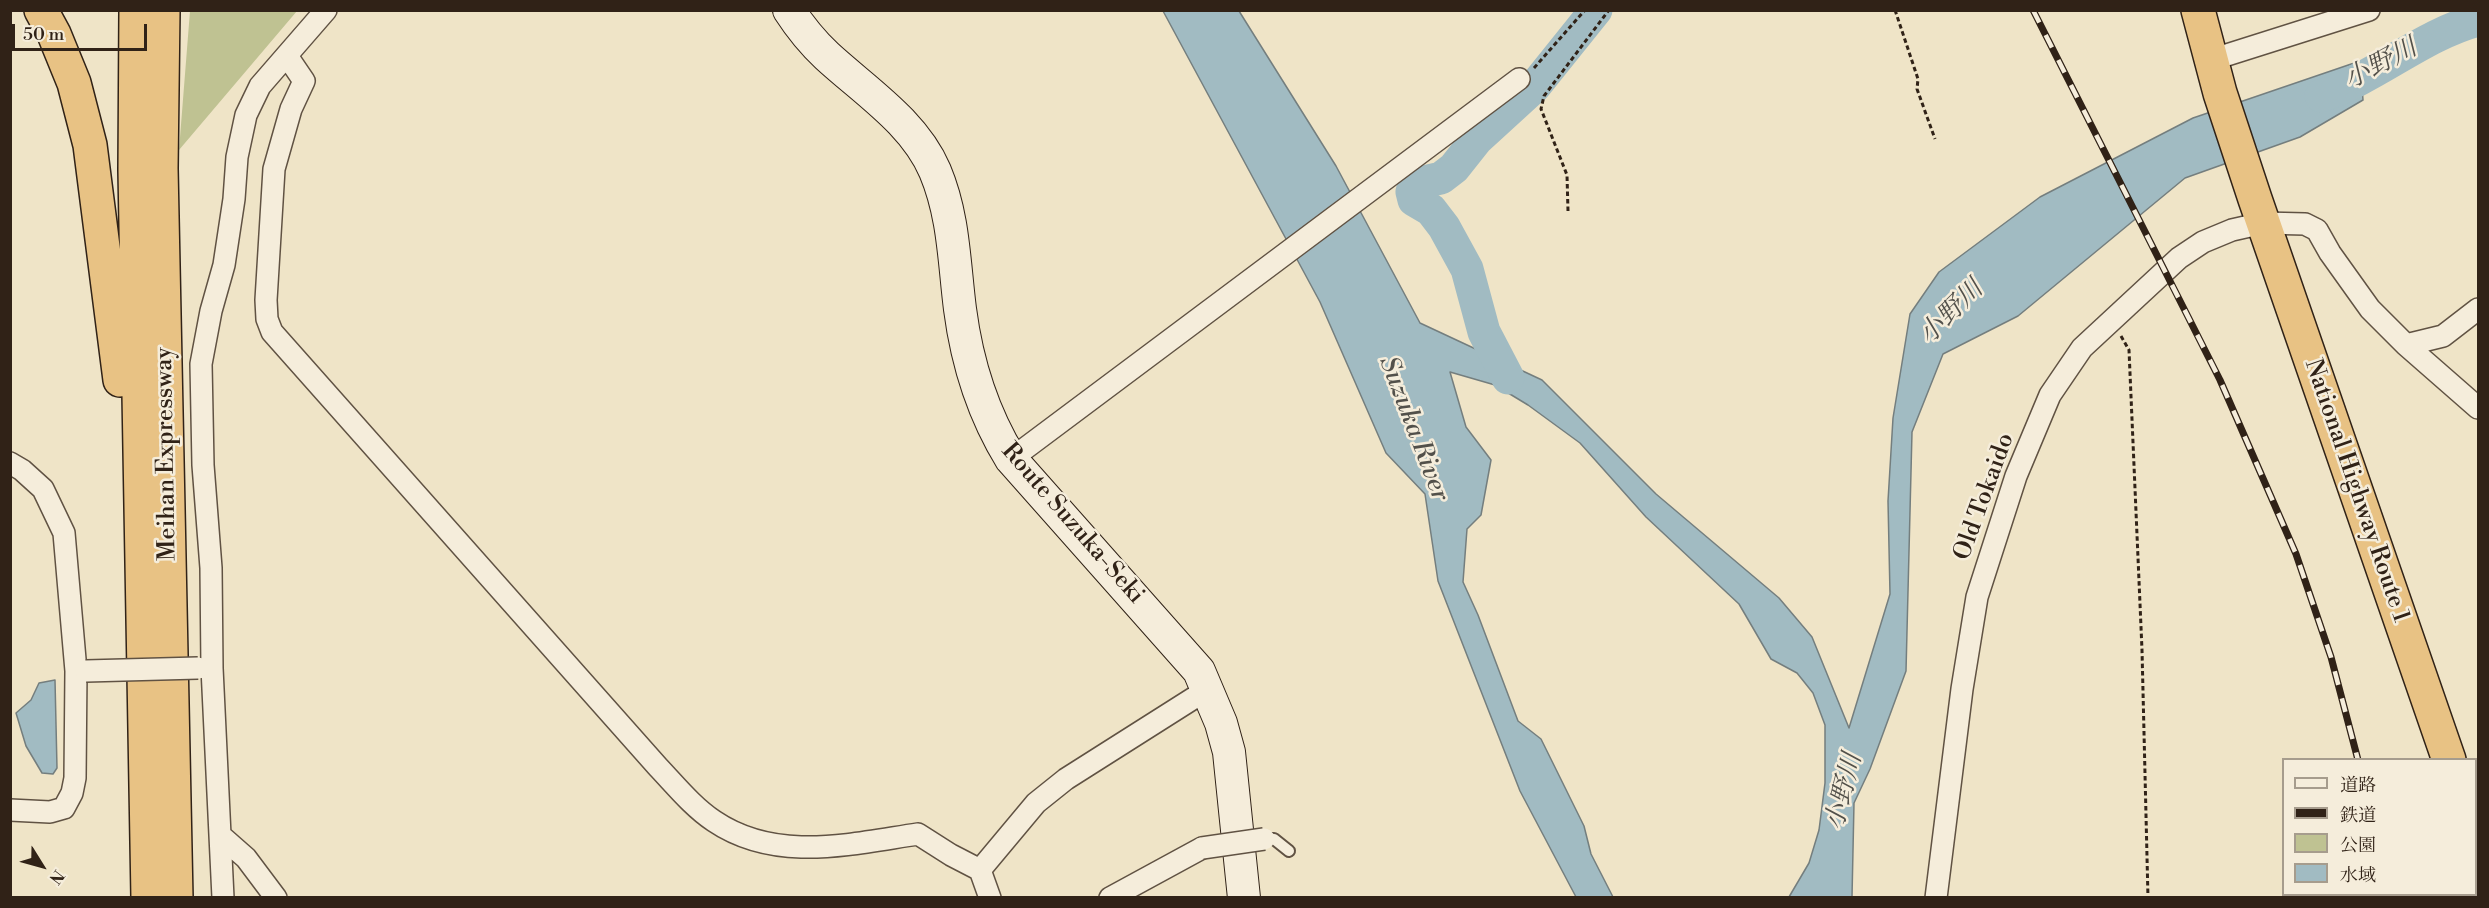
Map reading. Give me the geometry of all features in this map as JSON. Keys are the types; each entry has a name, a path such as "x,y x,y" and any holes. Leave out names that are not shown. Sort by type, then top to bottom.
{"highway":[{"path":"41,10 54,34 74,82 90,145 142,560"},
{"name":"Meihan Expressway","path":"136,10 135,170 148,897"},
{"name":"National Highway Route 1","path":"2198,10 2220,93 2259,211 2449,758"},
{"name":"Meihan Expressway","path":"163,21 161,168 176,897"}],"main road":[{"name":"Route Suzuka-Seki","path":"789,10 801,28 825,54 903,123 922,147 934,169 943,192 950,222 969,363 985,413 1011,459 1199,671 1208,689 1230,752 1244,897"}],"street":[{"path":"223,897 221,836 205,668 211,568 203,465 201,364 211,311 224,265 234,199 237,157 246,115 260,86 326,10"},
{"path":"2211,60 2369,10"},
{"path":"287,56 304,81 291,109 274,169 266,300 267,319 272,332 658,767 692,803 713,820 748,839 780,846 821,848 918,834 951,855 981,870 990,897"},
{"path":"1011,459 1519,79"},
{"name":"Old Tokaido","path":"1936,897 1962,689 1977,597 1996,532 2016,476 2050,395 2082,348 2179,258 2203,242 2232,230 2259,211 2305,224 2317,230 2330,253 2370,309 2406,345 2478,408"},
{"path":"2406,345 2443,336 2478,309"},
{"path":"10,463 22,470 43,489 64,533 81,671 75,778 72,793 63,808 50,812 10,810"},
{"path":"81,671 205,668"},
{"path":"981,870 1036,803 1066,779 1208,689"},
{"path":"221,836 246,858 276,897"},
{"path":"1110,897 1202,848 1264,839"}],"lane":[{"path":"1264,839 1274,839 1289,851"}],"path":[{"path":"1519,79 1530,72 1585,10"},
{"path":"1568,211 1567,175 1541,109 1544,96 1609,10"},
{"path":"1895,10 1918,79 1917,89 1935,139"},
{"path":"2110,321 2129,350 2142,650 2148,897"}],"green space":[{"path":"190,11 297,11 179,150"}],"water":[{"name":"Suzuka River","path":"1163,11 1239,11 1336,166 1420,323 1542,380 1656,494 1779,598 1812,637 1849,728 1890,594 1888,501 1893,418 1910,314 1939,272 2040,197 2193,118 2360,61 2363,100 2300,137 2185,178 2018,316 1943,354 1912,432 1906,671 1870,769 1854,803 1852,897 1789,897 1809,863 1819,830 1825,783 1825,725 1813,693 1797,673 1771,659 1739,604 1646,517 1580,443 1528,405 1495,385 1450,372 1466,427 1491,460 1481,515 1467,529 1463,582 1478,615 1518,721 1541,739 1584,826 1591,854 1613,897 1576,897 1520,791 1438,581 1425,494 1386,453 1320,302"},
{"path":"55,680 57,768 53,774 42,773 26,746 16,713 31,700 39,683"}],"waterway":[{"path":"1508,378 1484,332 1467,269 1444,227 1431,210 1414,200 1412,192 1419,183 1441,178 1454,168 1477,139 1535,86 1596,10"},
{"name":"小野川","path":"2321,96 2342,88 2438,36 2478,20"}],"railway":[{"path":"2033,10 2220,380 2296,554 2331,657 2357,758"}]}
